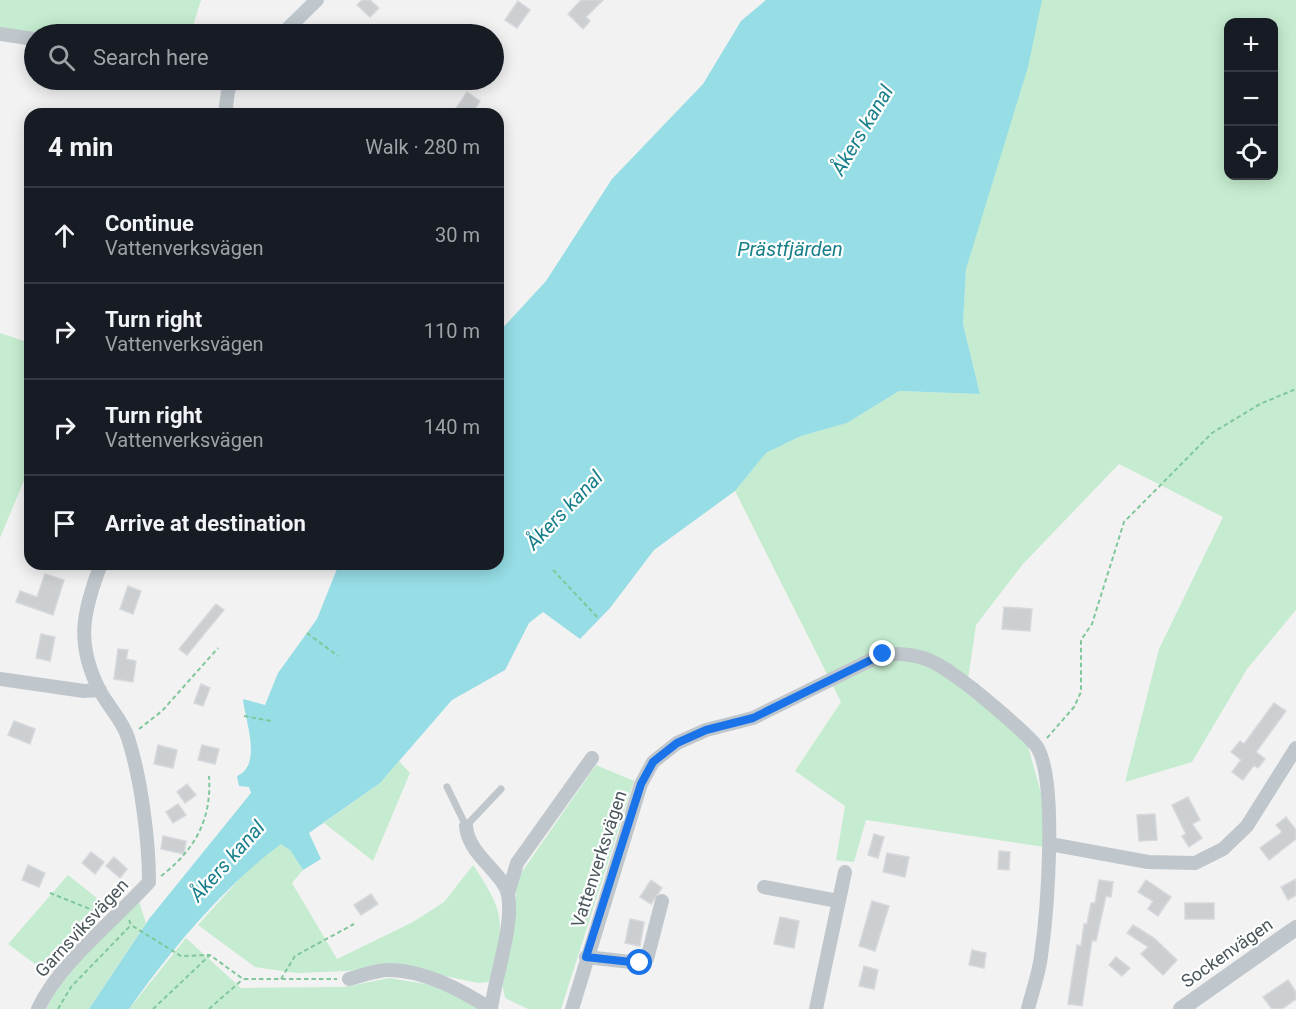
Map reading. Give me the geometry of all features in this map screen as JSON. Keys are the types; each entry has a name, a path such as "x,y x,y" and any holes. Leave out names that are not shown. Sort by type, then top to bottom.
{"street":[{"path":"292,24 317,0"},
{"path":"0,34 24,38"},
{"path":"226,108 228,90"},
{"name":"Garnsviksvägen","path":"38,1009 45,995 63,972 149,882 134,761 127,734 100,690 85,656 85,606 99,570"},
{"name":"Vattenverksvägen","path":"572,1009 586,957 641,784 653,762 677,743 706,730 753,718 883,654 907,652 932,659 977,693 1037,748"},
{"path":"0,679 84,691 100,690"},
{"path":"1028,1009 1041,958 1050,844 1045,774 1037,748"},
{"path":"1050,844 1148,862 1195,863 1223,849 1247,826 1296,748"},
{"path":"349,979 386,970 433,978 491,1009 507,932 508,894 517,863 592,759"},
{"path":"466,826 467,838 508,894"},
{"path":"816,1009 845,872"},
{"path":"764,887 838,901"},
{"name":"Vattenverksvägen","path":"586,957 640,963 647,959 662,901"},
{"name":"Sockenvägen","path":"1181,1009 1296,928"}],"lane":[{"path":"447,787 466,826 501,789"}],"path":[{"path":"1037,748 1074,707 1081,692 1081,640 1092,624 1124,522 1212,433 1260,404 1296,389"},
{"path":"553,570 599,619"},
{"path":"307,633 339,656"},
{"path":"127,734 146,726 162,711 218,648"},
{"path":"244,716 271,721"},
{"path":"149,882 185,856 211,802 209,776"},
{"path":"50,893 94,909 112,922"},
{"path":"280,979 295,956 354,924"},
{"path":"58,1009 71,987 131,926 181,956 210,955 243,979 349,979"},
{"path":"153,1009 210,955"},
{"path":"208,1009 243,979"}],"green space":[{"path":"0,0 201,0 194,24 24,24 24,33 0,30"},
{"path":"1015,0 1296,0 1296,610 1247,669 1192,762 1125,782 1159,649 1223,517 1119,464 1023,564 976,625 967,686 1028,746 1041,793 1045,847 866,820 854,862 836,860 845,806 795,771 841,702 735,491 766,453 801,436 847,423 899,391 980,394 963,324 966,269"},
{"path":"0,333 24,341 24,480 0,538"},
{"path":"399,761 410,773 373,861 324,823 380,783"},
{"path":"596,765 634,781 561,1009 528,1009 505,998 502,983 513,931 517,879"},
{"path":"281,843 290,850 303,870 292,883 337,959 413,922 444,902 473,865 492,897 500,921 498,946 489,982 478,983 388,964 348,971 296,973 255,967 198,925 253,864"},
{"path":"68,875 107,906 47,973 8,944"},
{"path":"139,902 146,923 89,1009 46,1009 76,966"},
{"path":"186,938 241,988 344,987 389,978 437,986 488,1009 129,1009"}],"water":[{"name":"Prästfjärden","path":"766,0 1042,0 1028,67 966,269 963,324 980,394 899,391 847,423 801,436 766,453 735,491 654,550 610,608 580,639 543,612 529,623 505,670 452,700 380,783 309,833 321,859 303,870 290,850 281,844 239,879 199,920 129,1009 89,1009 149,919 251,793 249,787 239,786 237,776 245,770 251,753 243,699 265,705 278,673 317,619 337,570 504,570 504,326 546,281 612,179 703,84 741,21"}],"building":[{"path":"362,0 370,0 379,8 370,17 357,5"},
{"path":"581,0 603,0 586,17 590,21 583,29 568,14"},
{"path":"518,1 530,10 517,28 505,20"},
{"path":"467,92 480,101 476,108 456,108"},
{"path":"45,574 64,580 53,615 16,602 20,591 37,597"},
{"path":"128,586 141,591 133,614 120,609"},
{"path":"216,604 224,610 187,655 179,649"},
{"path":"1004,607 1032,609 1030,631 1002,629"},
{"path":"41,634 55,637 50,661 36,658"},
{"path":"118,649 128,650 126,659 136,661 133,682 114,679"},
{"path":"201,684 210,688 203,706 194,703"},
{"path":"1274,703 1286,711 1256,752 1265,759 1258,768 1254,765 1243,780 1232,772 1241,760 1231,752 1240,741 1244,744"},
{"path":"14,721 35,729 30,744 8,735"},
{"path":"158,745 177,750 173,768 154,764"},
{"path":"202,745 219,749 215,764 198,760"},
{"path":"187,784 196,795 185,803 177,792"},
{"path":"1188,797 1200,820 1192,824 1202,838 1189,847 1182,836 1186,834 1172,805"},
{"path":"178,804 186,815 173,823 166,812"},
{"path":"1155,814 1157,840 1139,841 1137,815"},
{"path":"1286,817 1296,830 1296,839 1269,860 1260,848 1282,832 1276,825"},
{"path":"874,834 884,837 878,858 868,855"},
{"path":"163,836 186,841 184,854 161,849"},
{"path":"999,851 1010,852 1009,870 998,869"},
{"path":"91,852 104,862 95,874 82,863"},
{"path":"887,853 909,857 905,877 883,872"},
{"path":"114,857 127,869 120,878 106,866"},
{"path":"28,865 45,873 39,887 22,880"},
{"path":"1296,879 1296,895 1288,900 1281,887"},
{"path":"651,880 662,888 651,904 640,897"},
{"path":"1099,880 1113,882 1111,897 1106,896 1096,941 1092,940 1082,1006 1068,1004 1077,945 1081,946 1084,924 1087,924 1091,903 1095,903"},
{"path":"1146,880 1171,897 1158,916 1148,909 1153,901 1138,892"},
{"path":"371,894 378,904 361,915 354,905"},
{"path":"872,901 889,906 875,951 859,946"},
{"path":"1185,903 1214,903 1214,919 1185,919"},
{"path":"780,917 799,921 794,948 774,944"},
{"path":"630,919 644,922 640,946 625,943"},
{"path":"1133,925 1154,938 1177,960 1163,975 1141,954 1148,947 1127,933"},
{"path":"972,950 986,953 984,968 969,965"},
{"path":"1116,957 1130,968 1122,976 1109,965"},
{"path":"864,966 878,970 874,989 859,986"},
{"path":"1288,980 1296,992 1296,999 1282,1009 1272,1009 1263,997"}],"route":[{"path":"640,963 586,957 641,784 653,762 677,743 706,730 753,718 883,654"}],"water label":[{"name":"Åkers kanal","path":"862,130"},
{"name":"Åkers kanal","path":"564,510"},
{"name":"Åkers kanal","path":"227,861"}]}
